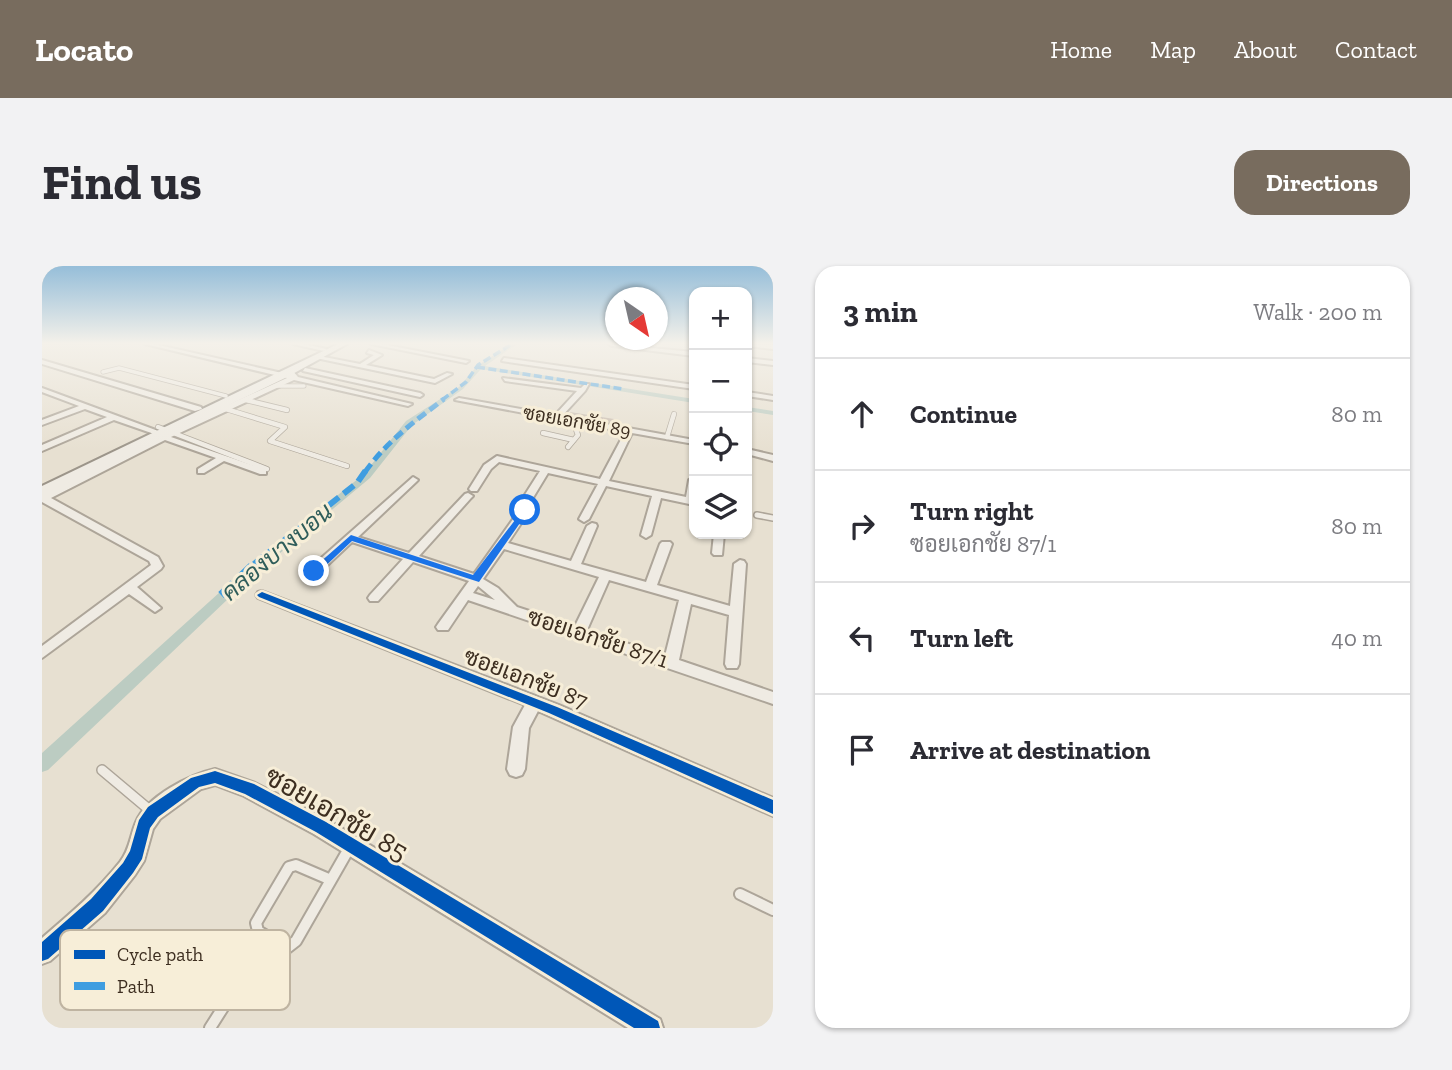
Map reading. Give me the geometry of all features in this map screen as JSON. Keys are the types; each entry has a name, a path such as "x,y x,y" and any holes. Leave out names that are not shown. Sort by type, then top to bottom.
{"street":[{"path":"100,380 198,409"},
{"path":"162,432 198,409 269,380"},
{"path":"45,491 273,380"},
{"path":"162,432 226,409 277,386 283,380"},
{"path":"317,380 408,404"},
{"path":"332,380 420,395"},
{"path":"511,380 585,387 557,418"},
{"path":"642,380 689,386"},
{"path":"42,390 162,432 223,458 265,470"},
{"path":"521,390 575,399"},
{"path":"752,395 773,398"},
{"path":"42,402 58,396"},
{"name":"ซอยเอกชัย 89","path":"459,400 689,441"},
{"path":"42,423 86,406"},
{"path":"42,448 114,417"},
{"path":"575,564 601,481 630,430"},
{"path":"752,453 773,458"},
{"path":"201,471 223,458"},
{"path":"374,598 471,492 494,459 689,500"},
{"path":"443,627 475,579 503,545 546,469"},
{"path":"314,571 413,480"},
{"path":"42,653 157,566 154,559 45,491"},
{"path":"646,535 657,494"},
{"name":"ซอยเอกชัย 87/1","path":"351,538 475,579 494,591 512,610 773,698"},
{"path":"718,553 719,539"},
{"path":"651,586 666,544"},
{"path":"503,545 735,612"},
{"path":"732,664 740,564"},
{"path":"580,631 606,573"},
{"path":"130,588 155,608"},
{"name":"ซอยเอกชัย 87","path":"262,595 534,703 773,807"},
{"path":"465,595 512,610"},
{"path":"671,662 686,597"},
{"path":"516,769 521,727 534,703"},
{"name":"ซอยเอกชัย 85","path":"153,812 196,782 215,777 249,789 351,845 651,1028"},
{"path":"71,930 128,868 136,854 144,825 153,812"},
{"path":"42,953 60,938"}],"lane":[{"path":"166,380 229,395"},
{"path":"182,381 229,395"},
{"path":"277,386 304,386"},
{"path":"246,400 287,410"},
{"path":"226,409 285,427 270,441 347,466"},
{"path":"667,437 674,414"},
{"path":"568,447 579,432 575,427 580,421"},
{"path":"162,432 265,470"},
{"path":"543,433 574,440"},
{"path":"757,515 773,518"},
{"path":"102,770 153,812"},
{"path":"290,947 351,845"},
{"path":"258,930 256,923 289,867 296,865 331,880"},
{"path":"740,894 773,911"},
{"path":"210,1028 221,1010"}],"building":[{"path":"570,412 614,419 611,425 566,417"}],"waterway":[{"name":"คลองบางบอน","path":"42,764 245,576 367,476 409,423 461,388 468,380"},
{"path":"558,380 689,400"},
{"path":"752,410 773,413"}],"marked path":[{"path":"221,595 257,561 357,483 379,452 399,433 468,380"},
{"path":"560,380 623,389"}],"cycle path":[{"path":"262,595 553,710 773,807"},
{"path":"68,930 97,905 128,868 137,854 144,825 153,812 196,782 215,777 249,789 321,827 651,1028"},
{"path":"42,953 60,937"}],"route":[{"path":"314,571 351,538 475,579 503,545 525,510"}]}
